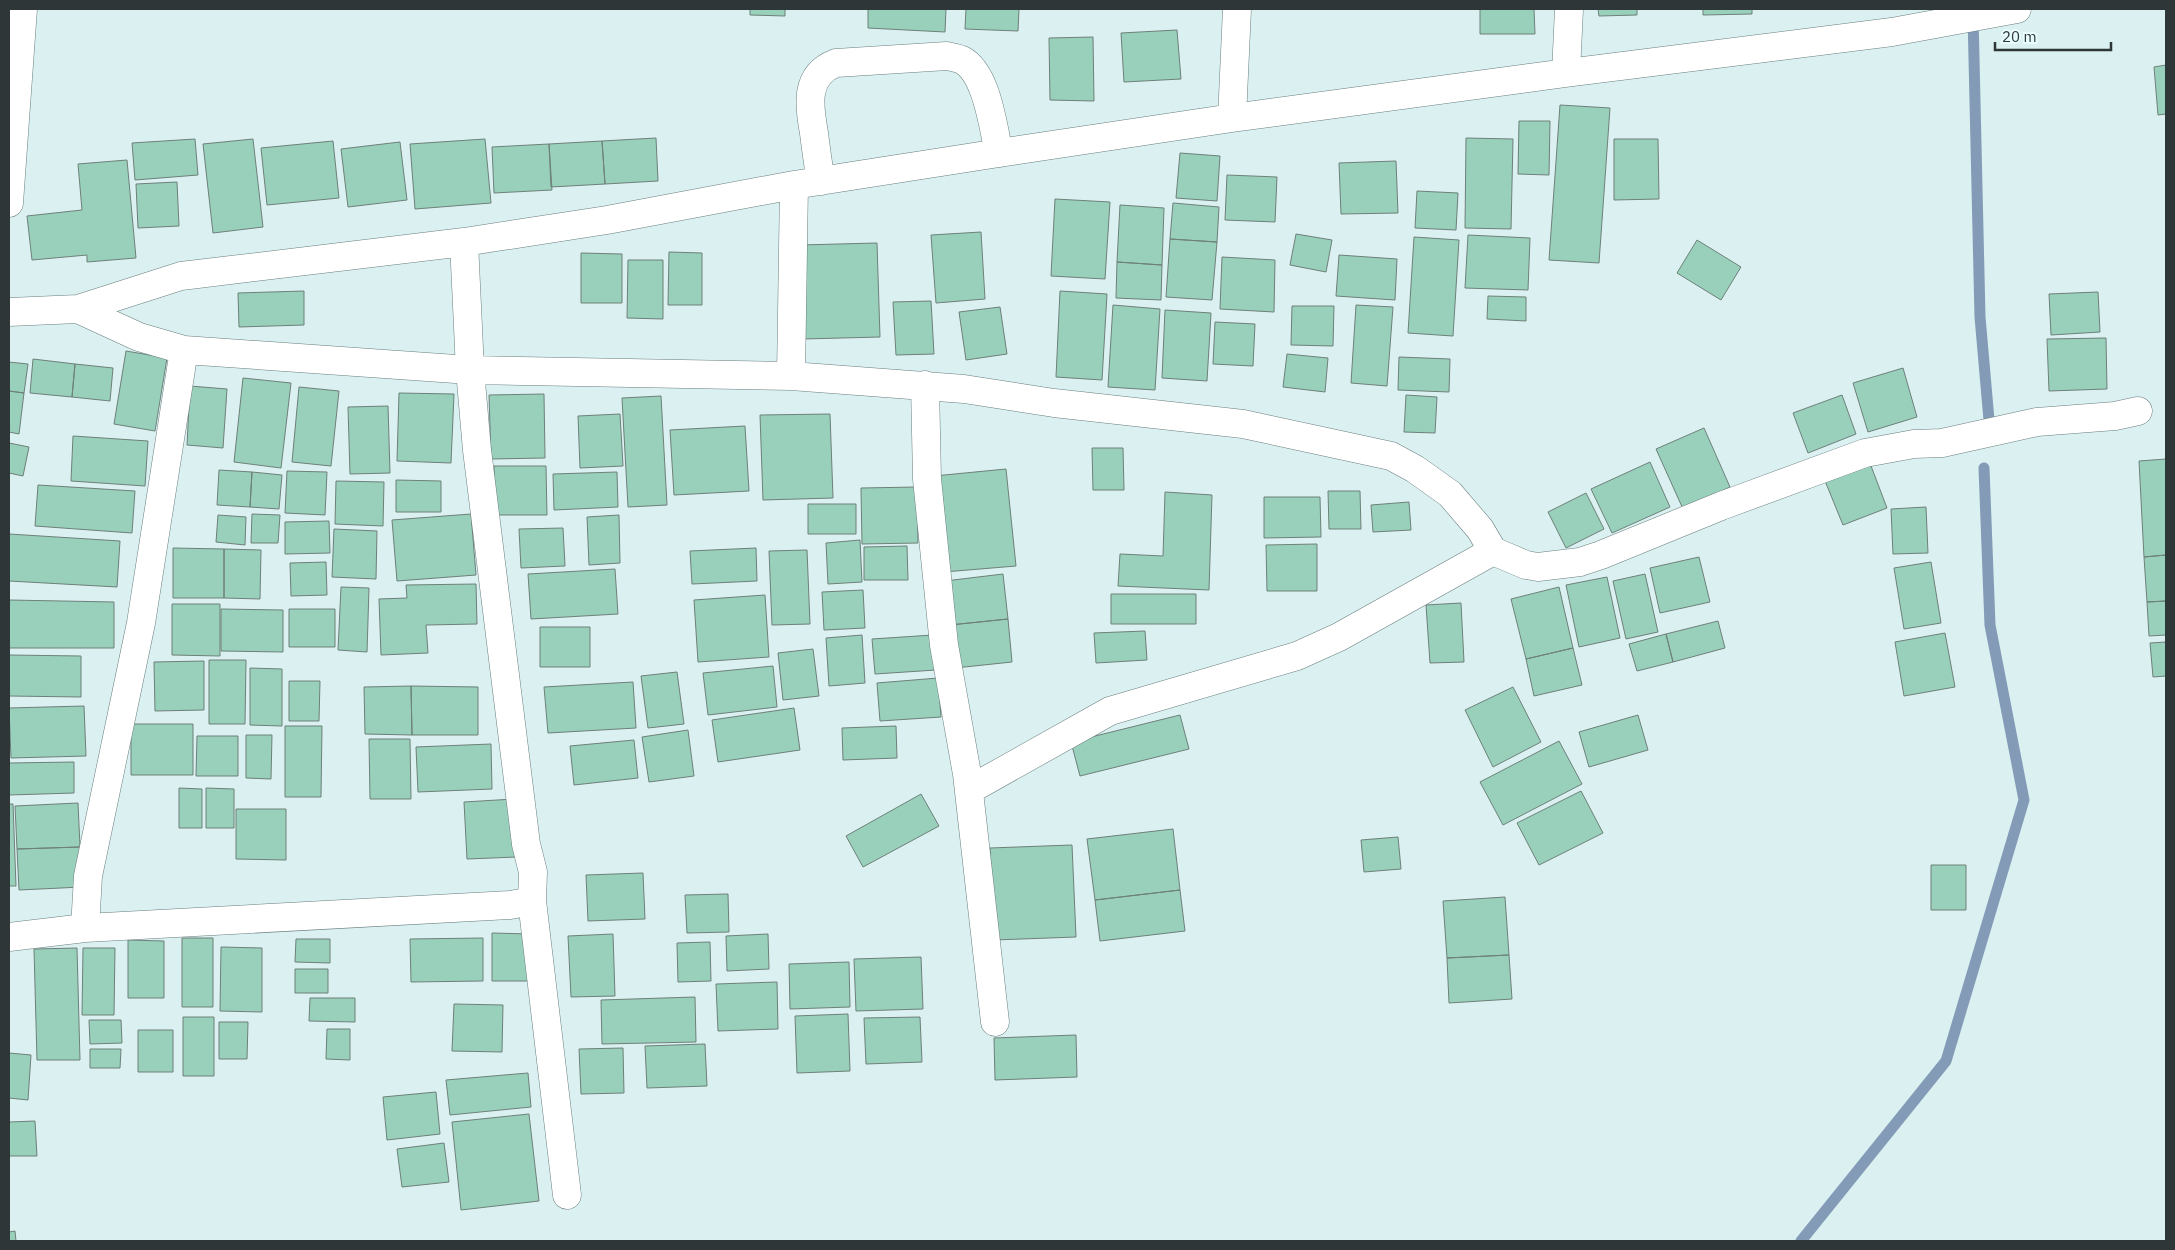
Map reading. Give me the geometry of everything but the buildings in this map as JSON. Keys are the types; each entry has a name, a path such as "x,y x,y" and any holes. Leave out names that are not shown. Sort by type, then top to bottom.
{"street":[{"path":"9,203 11,125 23,9"},
{"path":"1232,118 1237,9"},
{"path":"1566,73 1569,9"},
{"path":"9,312 78,309 181,276 464,242 607,220 821,180 1232,118 1892,32 2017,9"},
{"path":"821,180 809,104 815,78 828,66 836,63 947,56 962,60 974,71 980,82 999,153"},
{"path":"791,376 794,185"},
{"path":"464,242 470,370 477,450 526,844 533,872 532,901 567,1195"},
{"path":"78,309 139,337 184,350 470,370 791,376 925,385 1054,403 1242,424 1391,456 1415,469 1450,494 1486,540 1526,564 1538,567 1580,562 1721,506 1865,454 1914,444 1942,443 2037,422 2126,413"},
{"path":"85,918 88,876 141,623 184,350"},
{"path":"925,385 927,479 944,645 968,782 995,1022"},
{"path":"968,782 1110,711 1297,656 1339,637 1486,540"},
{"path":"9,937 85,918 510,905 532,901"}],"waterway":[{"path":"1973,15 1980,317 1989,420"},
{"path":"1801,1241 1946,1061 2024,800 1990,625 1984,468"}]}
